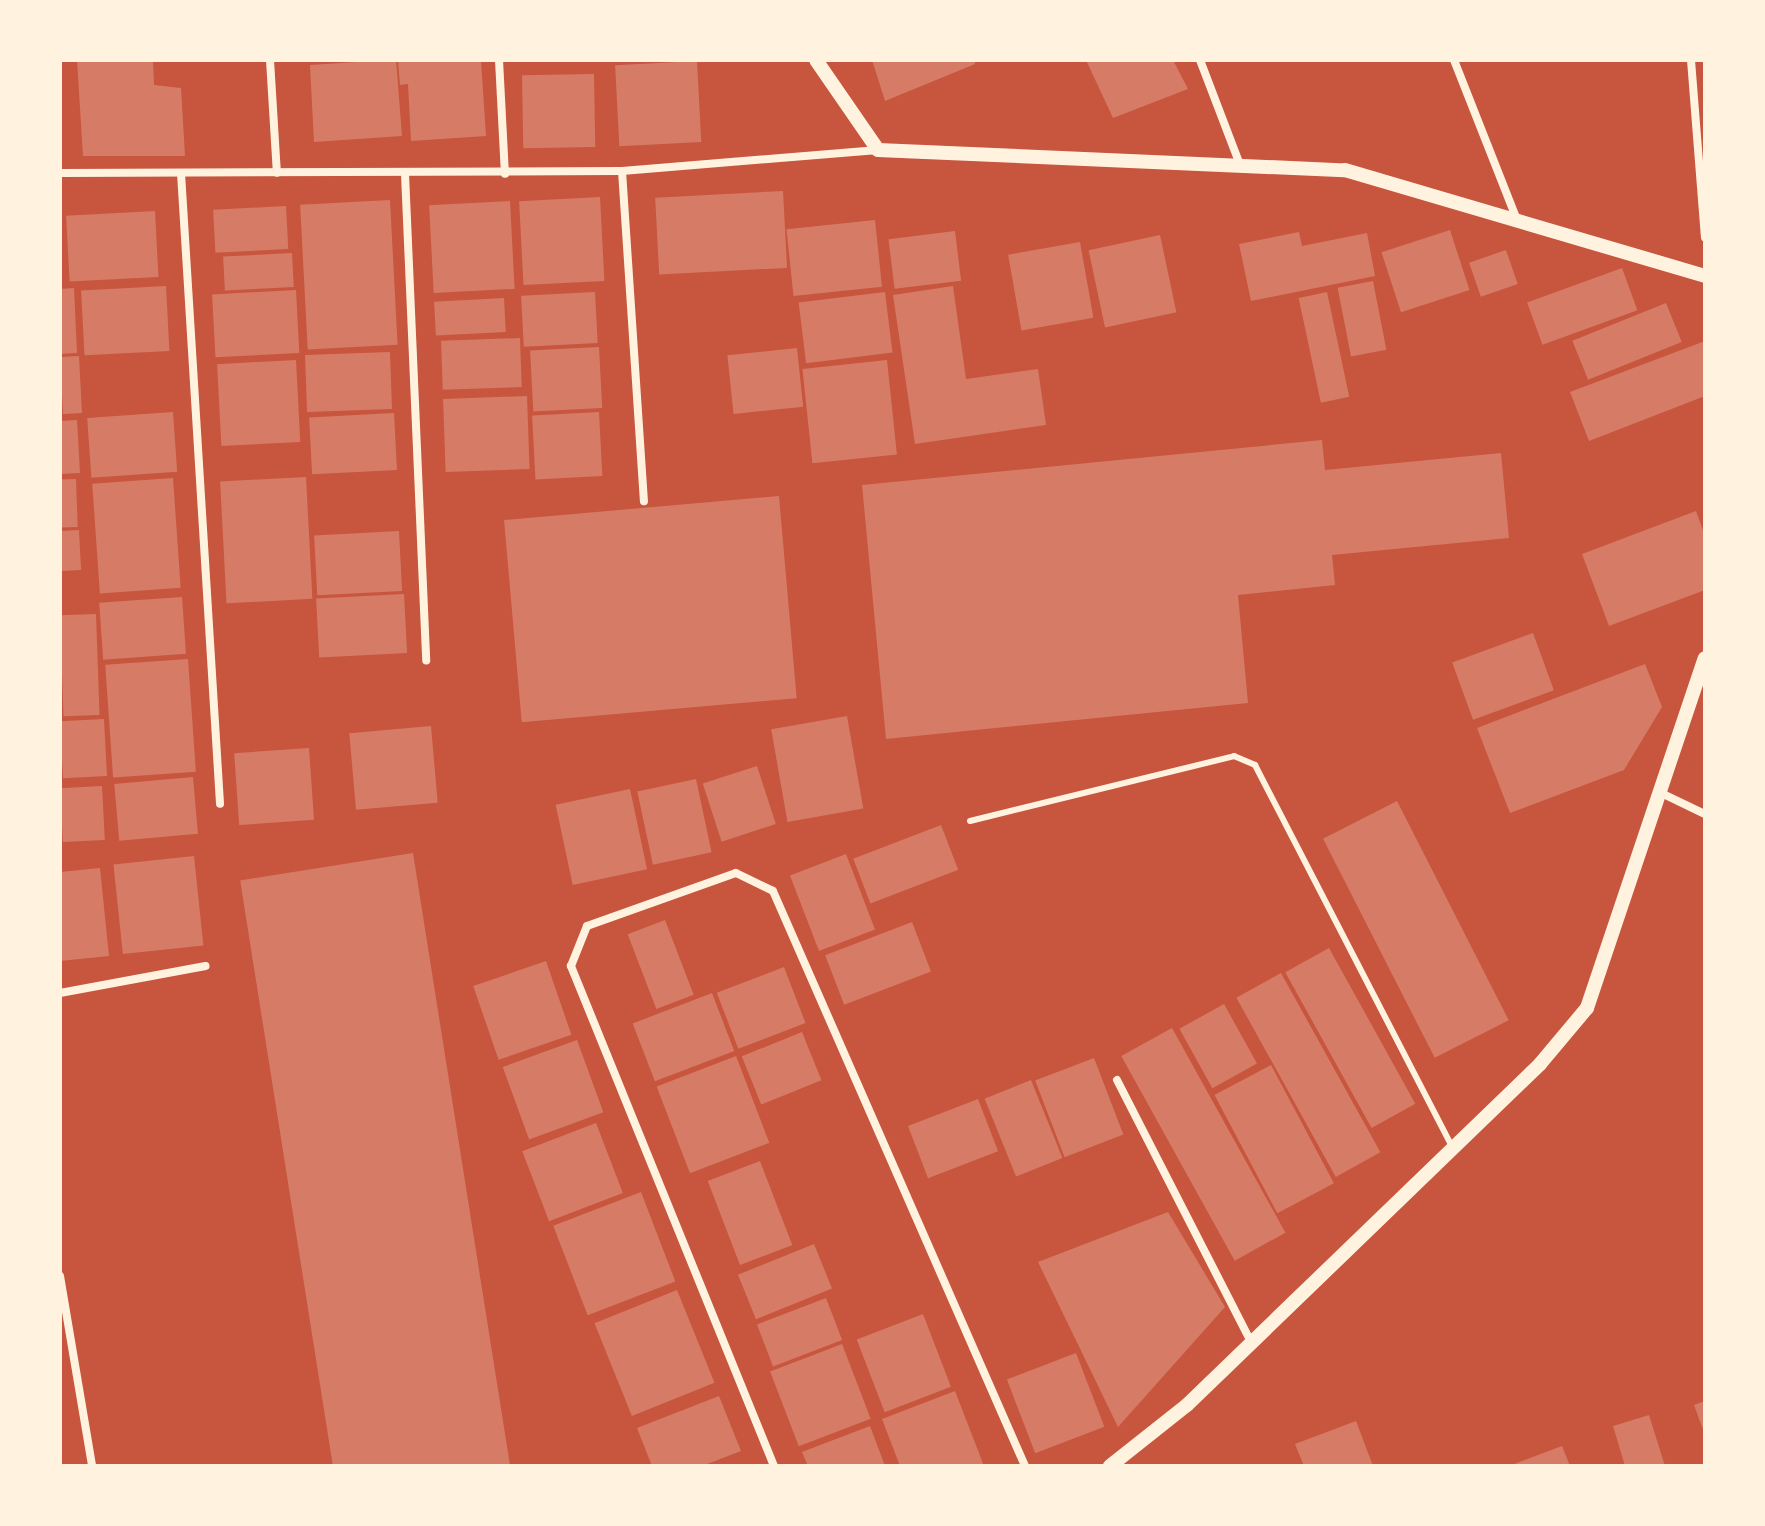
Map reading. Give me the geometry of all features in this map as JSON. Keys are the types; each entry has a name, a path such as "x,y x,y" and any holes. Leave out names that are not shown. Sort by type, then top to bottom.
{"street":[{"path":"270,60 277,173"},
{"path":"499,60 505,174"},
{"path":"816,60 878,150"},
{"path":"1200,60 1240,165"},
{"path":"1454,60 1517,220"},
{"path":"1691,60 1705,237"},
{"path":"60,173 505,174 622,171 878,150 1345,170 1705,276"},
{"path":"622,171 644,501"},
{"path":"181,173 220,804"},
{"path":"405,174 426,661"},
{"path":"1110,1466 1187,1405 1540,1064 1587,1008 1705,658"},
{"path":"1659,792 1705,814"},
{"path":"774,1466 571,966 587,926 736,873 773,891 1025,1466"},
{"path":"60,993 206,966"},
{"path":"1117,1080 1251,1342"},
{"path":"60,1276 92,1466"}],"lane":[{"path":"970,821 1234,756 1255,765 1453,1148"}],"building":[{"path":"77,60 153,60 154,85 181,88 185,156 83,156"},
{"path":"396,60 402,136 314,142 310,65"},
{"path":"398,60 481,60 486,136 411,141 408,84 400,85"},
{"path":"872,60 974,60 975,64 885,101"},
{"path":"1086,60 1173,60 1188,89 1113,118"},
{"path":"697,61 701,142 619,146 615,65"},
{"path":"594,74 595,147 523,148 522,75"},
{"path":"783,191 787,268 659,275 655,198"},
{"path":"600,197 604,281 524,285 519,201"},
{"path":"390,200 398,345 308,350 300,205"},
{"path":"510,201 515,289 434,293 429,205"},
{"path":"286,206 288,249 215,253 213,210"},
{"path":"155,211 158,277 70,282 66,216"},
{"path":"875,220 882,287 793,296 786,229"},
{"path":"1450,230 1469,290 1401,312 1382,252"},
{"path":"955,231 961,281 895,289 888,239"},
{"path":"1299,232 1302,246 1367,233 1375,276 1251,301 1239,244"},
{"path":"1160,235 1176,312 1105,327 1089,250"},
{"path":"1080,242 1093,318 1021,331 1008,255"},
{"path":"1506,250 1518,284 1481,297 1469,263"},
{"path":"292,253 294,287 225,291 223,257"},
{"path":"1622,268 1637,310 1542,345 1527,303"},
{"path":"1373,281 1386,350 1351,357 1338,288"},
{"path":"166,286 169,351 85,355 81,290"},
{"path":"953,286 966,379 1038,369 1046,425 915,444 893,295"},
{"path":"74,288 77,353 60,354 60,289"},
{"path":"296,290 299,353 215,357 212,294"},
{"path":"595,292 598,343 524,347 521,296"},
{"path":"885,292 892,353 806,363 799,303"},
{"path":"1327,292 1349,397 1321,403 1299,298"},
{"path":"504,298 506,332 436,336 434,302"},
{"path":"1666,303 1682,342 1588,380 1572,341"},
{"path":"520,338 522,387 443,390 441,341"},
{"path":"1705,341 1705,396 1589,441 1570,392"},
{"path":"599,347 602,408 533,412 530,351"},
{"path":"797,348 803,407 734,414 727,355"},
{"path":"390,352 392,409 307,412 305,355"},
{"path":"79,356 82,413 63,414 60,357"},
{"path":"296,360 300,442 221,446 217,364"},
{"path":"887,360 897,454 812,463 802,369"},
{"path":"527,396 530,469 446,472 443,399"},
{"path":"173,412 177,472 91,478 87,418"},
{"path":"599,412 602,476 535,479 532,416"},
{"path":"394,413 397,470 312,474 309,417"},
{"path":"77,420 80,473 60,474 60,421"},
{"path":"1322,440 1325,470 1501,453 1509,538 1332,555 1335,585 1238,595 1248,703 886,739 862,485"},
{"path":"306,477 312,599 227,603 220,482"},
{"path":"173,478 181,588 100,593 92,484"},
{"path":"76,479 78,527 62,528 60,480"},
{"path":"779,496 797,698 522,722 504,520"},
{"path":"1696,511 1705,536 1705,590 1609,626 1582,554"},
{"path":"79,530 81,570 62,571 60,531"},
{"path":"399,531 402,591 317,595 314,535"},
{"path":"404,594 407,653 319,658 316,599"},
{"path":"182,597 186,654 103,660 99,603"},
{"path":"96,614 100,715 64,716 60,615"},
{"path":"1533,633 1554,690 1473,720 1452,662"},
{"path":"188,659 196,772 113,778 105,665"},
{"path":"1645,664 1662,707 1624,770 1510,813 1477,728"},
{"path":"847,716 863,809 787,822 771,729"},
{"path":"104,719 107,776 63,778 60,721"},
{"path":"431,726 438,803 356,810 349,733"},
{"path":"309,748 314,820 239,825 234,753"},
{"path":"757,766 776,824 722,842 703,784"},
{"path":"193,777 198,834 119,841 114,784"},
{"path":"696,779 712,852 653,865 637,791"},
{"path":"102,786 105,840 63,842 60,788"},
{"path":"630,789 647,869 573,885 556,805"},
{"path":"1397,801 1509,1020 1435,1058 1323,839"},
{"path":"941,825 958,870 870,903 853,859"},
{"path":"413,853 510,1465 333,1466 240,880"},
{"path":"846,854 875,930 819,951 790,876"},
{"path":"194,856 203,946 123,954 113,864"},
{"path":"100,868 109,956 60,961 60,872"},
{"path":"665,920 694,995 656,1009 628,934"},
{"path":"912,922 931,971 844,1005 825,955"},
{"path":"1329,948 1415,1104 1372,1128 1285,972"},
{"path":"546,961 571,1035 499,1060 473,986"},
{"path":"784,967 806,1023 738,1049 717,993"},
{"path":"1281,973 1380,1152 1336,1177 1236,998"},
{"path":"712,993 734,1051 655,1081 633,1023"},
{"path":"1224,1004 1257,1063 1212,1088 1179,1029"},
{"path":"1172,1028 1285,1233 1235,1261 1121,1056"},
{"path":"802,1032 821,1080 761,1105 742,1056"},
{"path":"577,1040 603,1112 529,1139 503,1067"},
{"path":"736,1056 769,1143 690,1173 657,1086"},
{"path":"1094,1058 1123,1135 1065,1157 1035,1081"},
{"path":"1271,1065 1334,1183 1277,1213 1214,1095"},
{"path":"1031,1080 1062,1158 1016,1177 985,1099"},
{"path":"978,1099 998,1151 928,1178 908,1126"},
{"path":"596,1123 623,1193 549,1221 522,1151"},
{"path":"760,1161 792,1245 740,1265 708,1181"},
{"path":"641,1192 675,1282 588,1315 553,1226"},
{"path":"1168,1212 1225,1307 1118,1427 1038,1262"},
{"path":"814,1244 832,1289 756,1319 738,1275"},
{"path":"677,1290 714,1383 632,1416 594,1323"},
{"path":"826,1298 842,1340 773,1367 757,1325"},
{"path":"923,1314 951,1387 885,1412 857,1339"},
{"path":"842,1344 871,1419 799,1446 770,1372"},
{"path":"1076,1353 1104,1427 1035,1453 1007,1380"},
{"path":"955,1391 984,1466 900,1466 882,1419"},
{"path":"719,1396 741,1451 702,1466 652,1466 637,1428"},
{"path":"1705,1401 1705,1435 1694,1405"},
{"path":"1649,1415 1665,1466 1625,1466 1613,1426"},
{"path":"1356,1421 1373,1466 1304,1466 1295,1444"},
{"path":"870,1426 885,1466 808,1466 802,1452"},
{"path":"1562,1446 1570,1466 1509,1466"}]}
